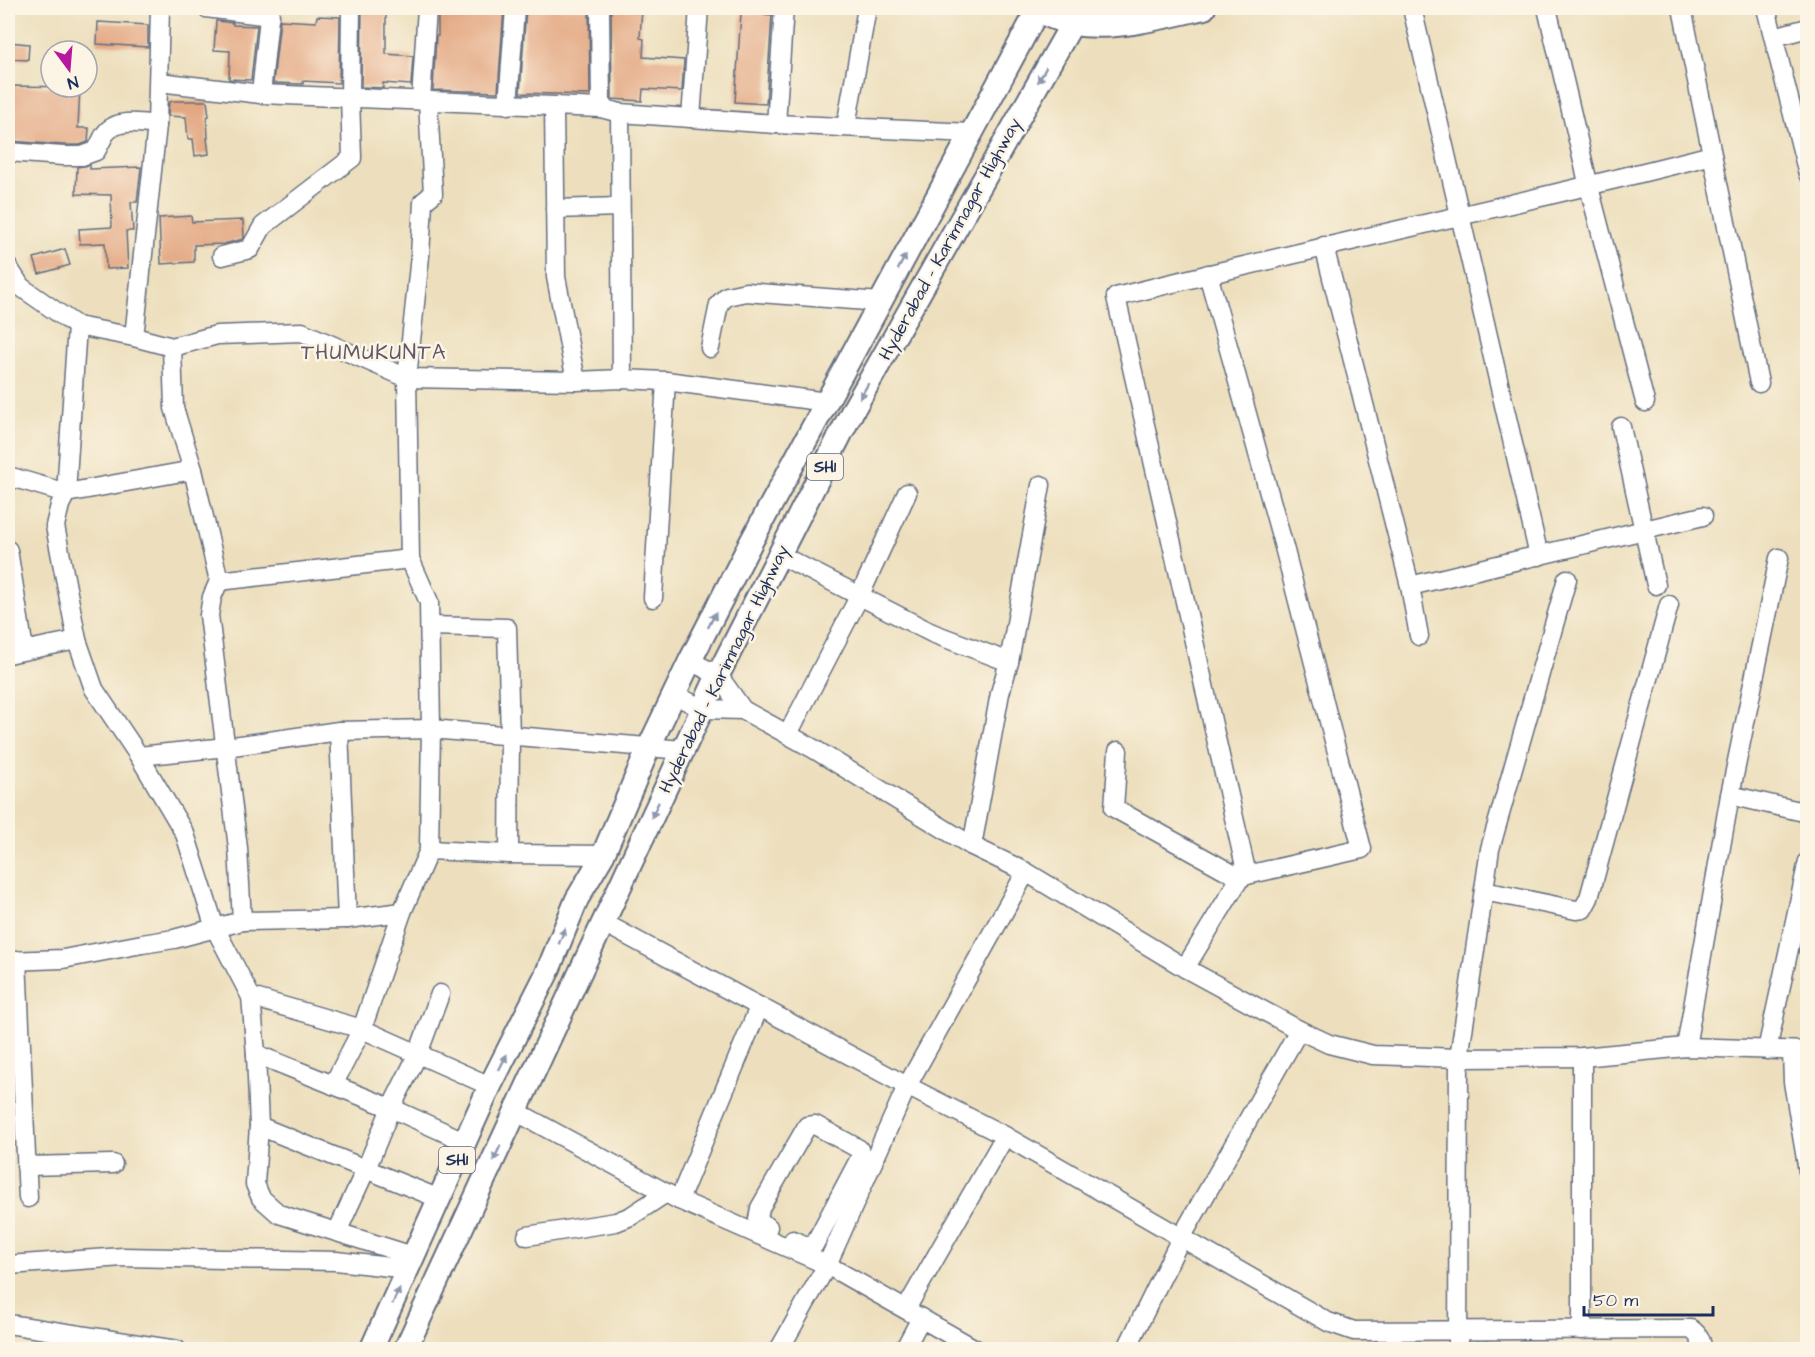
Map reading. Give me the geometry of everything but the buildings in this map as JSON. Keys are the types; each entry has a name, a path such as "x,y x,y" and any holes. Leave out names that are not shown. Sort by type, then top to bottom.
{"main road":[{"path":"1038,9 1076,16 1096,26 1138,21 1201,8"},
{"name":"Hyderabad - Karimnagar Highway","path":"371,1350 490,1086 547,973 577,899 603,855 649,747 690,661 751,542 1038,9"},
{"name":"Hyderabad - Karimnagar Highway","path":"405,1350 718,675 853,410 1076,16"}],"street":[{"path":"134,337 157,125 160,8"},
{"path":"207,8 270,12 261,94"},
{"path":"222,256 250,249 263,226 352,158 351,8"},
{"path":"333,1085 362,1029 402,912 429,850 431,729 429,602 410,559 407,378 420,256 423,202 434,194 424,101 427,8"},
{"path":"508,105 515,8"},
{"path":"600,8 601,108"},
{"path":"691,118 699,8"},
{"path":"776,124 784,8"},
{"path":"846,126 867,8"},
{"path":"1412,8 1539,555"},
{"path":"1547,8 1589,187 1645,402"},
{"path":"1682,8 1759,383"},
{"path":"1766,8 1808,174"},
{"path":"1774,37 1808,28"},
{"path":"159,82 261,94 601,108 620,113 776,124 970,134"},
{"path":"554,106 556,277 576,381"},
{"path":"620,113 622,379"},
{"path":"8,152 82,156 96,151 106,132 117,126 132,122 157,125"},
{"path":"1185,968 1244,876 1116,297 1324,246 1589,187 1712,154"},
{"path":"555,209 620,207"},
{"path":"1324,246 1410,586 1419,636"},
{"path":"8,267 14,290 77,326 172,347 217,335 302,332 407,378 666,381 827,402"},
{"path":"1118,752 1114,808 1244,876 1362,849 1284,547 1208,274"},
{"path":"710,348 719,304 727,296 746,292 881,302"},
{"path":"77,326 66,493 60,505 55,526 77,640 94,689 185,834 215,928 251,997 259,1126 255,1184 261,1198 279,1214 337,1232 410,1263"},
{"path":"172,347 174,408 193,470 219,581 212,597 209,615 238,848 242,921"},
{"path":"653,598 666,381"},
{"path":"1621,427 1656,585"},
{"path":"8,476 66,493 193,470"},
{"path":"972,846 1041,485"},
{"path":"788,734 860,595 907,493"},
{"path":"1410,586 1703,516"},
{"path":"8,550 16,652 77,640"},
{"path":"780,555 932,633 1009,662"},
{"path":"1686,1047 1730,795 1779,558"},
{"path":"219,581 410,559"},
{"path":"1458,1350 1458,1058 1490,849 1567,579"},
{"path":"1484,891 1576,910 1583,909 1589,898 1669,605"},
{"path":"430,626 507,628 510,737 508,854"},
{"path":"690,661 718,675 743,710 788,734 972,846 1026,872 1185,968 1329,1044 1373,1055 1458,1058 1582,1057 1686,1047 1800,1051 1793,1082 1808,1171"},
{"path":"674,694 702,710 743,710"},
{"path":"138,756 226,747 339,731 431,729 683,750"},
{"path":"339,731 347,919"},
{"path":"1730,795 1808,813"},
{"path":"429,850 603,855"},
{"path":"1767,1050 1808,861"},
{"path":"779,1350 827,1265 907,1086 1026,872"},
{"path":"28,1198 12,960 63,959 174,939 242,921 347,919 402,912"},
{"path":"602,922 907,1086 1005,1136 1328,1322 1354,1331 1691,1329 1698,1334 1702,1342 1702,1350"},
{"path":"337,1232 391,1108 418,1054 440,994"},
{"path":"251,997 362,1029 490,1086"},
{"path":"527,1236 616,1222 673,1196 759,1007"},
{"path":"1126,1350 1181,1238 1299,1030"},
{"path":"256,1054 391,1108 466,1142"},
{"path":"1582,1057 1582,1330"},
{"path":"517,1112 673,1196 827,1265 977,1350"},
{"path":"764,1237 768,1227 758,1219 760,1208 807,1126 815,1125 859,1149 861,1156 814,1245 811,1248 805,1247 790,1238 785,1247"},
{"path":"259,1126 440,1199"},
{"path":"904,1350 913,1314 1005,1136"},
{"path":"26,1166 113,1164"},
{"path":"8,1265 123,1257 410,1263"},
{"path":"8,1324 177,1350"}],"district":[{"name":"THUMUKUNTA","path":"374,352"}]}
